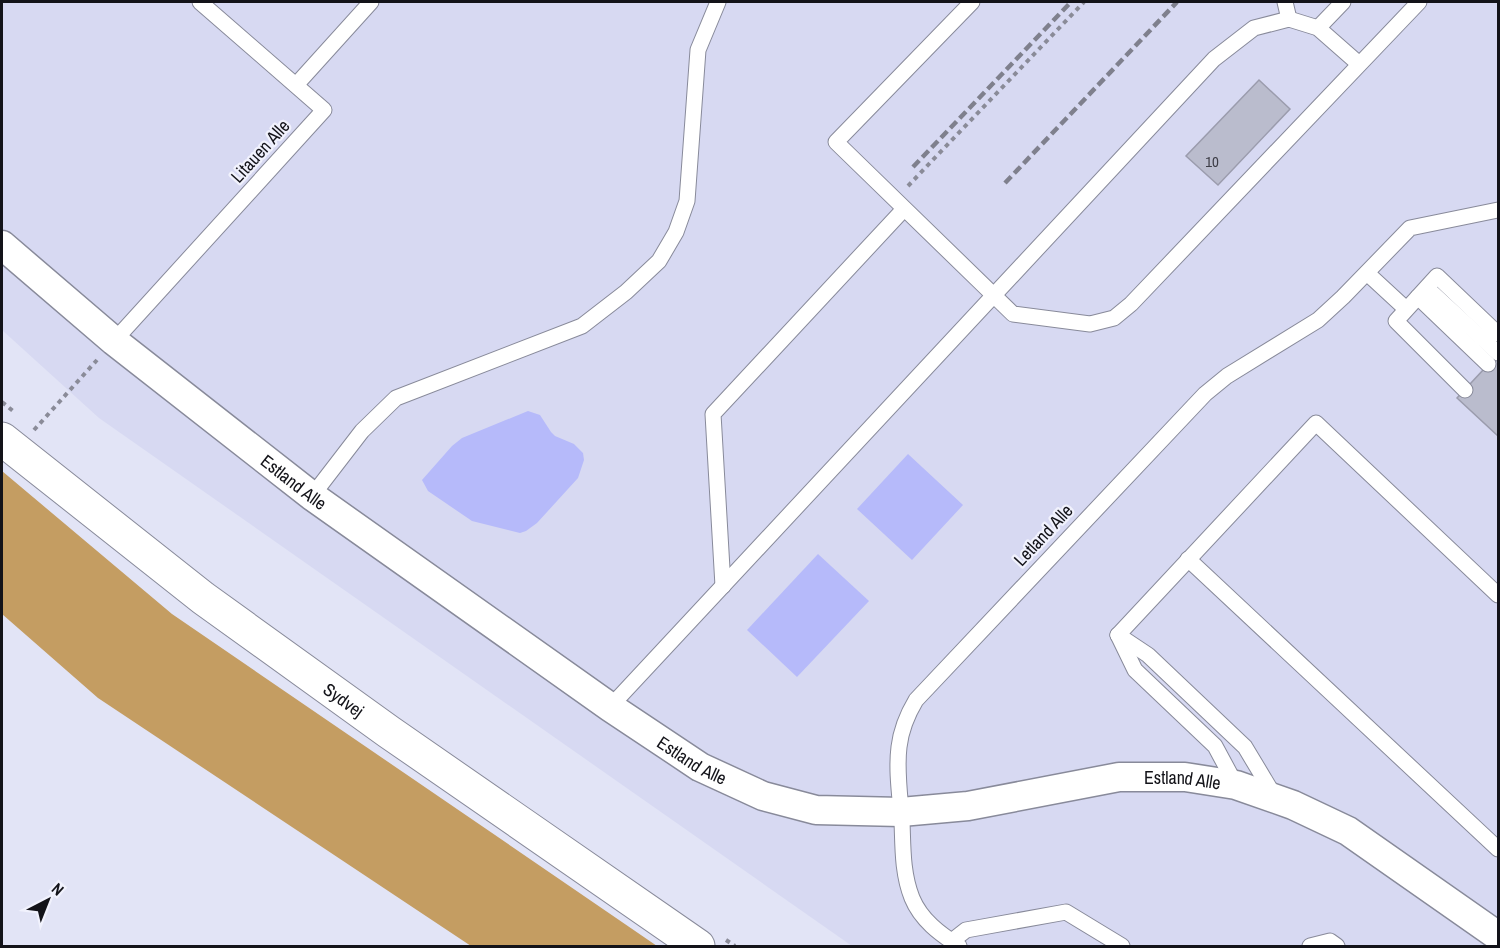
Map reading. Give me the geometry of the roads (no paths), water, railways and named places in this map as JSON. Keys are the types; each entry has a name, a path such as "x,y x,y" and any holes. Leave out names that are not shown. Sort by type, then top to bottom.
{"main road":[{"name":"Sydvej","path":"16,436 203,598 389,732 699,946"}],"street":[{"name":"Estland Alle","path":"2,245 114,341 312,496 610,707 700,767 763,796 816,810 901,812 968,806 1119,777 1185,777 1236,785 1276,798 1348,831 1498,936"}],"lane":[{"name":"Litauen Alle","path":"114,341 324,110 200,2"},
{"path":"296,86 371,2"},
{"path":"312,496 362,431 396,398 582,326 626,292 659,261 676,232 687,201 698,50 718,2"},
{"path":"972,2 836,142 1012,314 1090,324 1114,318 1131,304 1419,2"},
{"path":"1285,2 1289,19"},
{"path":"1318,28 1343,2"},
{"path":"610,707 1214,59 1254,28 1289,19 1318,28 1359,64"},
{"path":"723,586 713,414 900,204"},
{"name":"Letland Alle","path":"955,944 931,925 912,898 903,860 898,766 901,736 909,712 930,683 1197,402 1227,376 1318,320 1410,228 1498,210"},
{"path":"1367,273 1406,309"},
{"path":"1465,390 1395,321 1437,276 1498,334"},
{"path":"1423,292 1493,359"},
{"path":"1118,634 1316,423 1498,595"},
{"path":"1188,559 1498,849"},
{"path":"1118,634 1135,670 1215,746 1236,785"},
{"path":"1118,634 1148,655 1245,747 1276,798"},
{"path":"955,944 966,930 1066,912 1122,946"},
{"path":"1310,946 1330,941 1337,946"}],"water":[{"path":"528,411 540,415 555,436 574,444 583,453 584,460 578,478 537,523 520,533 472,521 428,491 422,480 462,438"},
{"path":"908,454 963,505 912,560 857,509"},
{"path":"818,554 869,601 797,677 747,630"}],"railway":[{"path":"913,167 1071,2"},
{"path":"1005,183 1177,2"}]}
